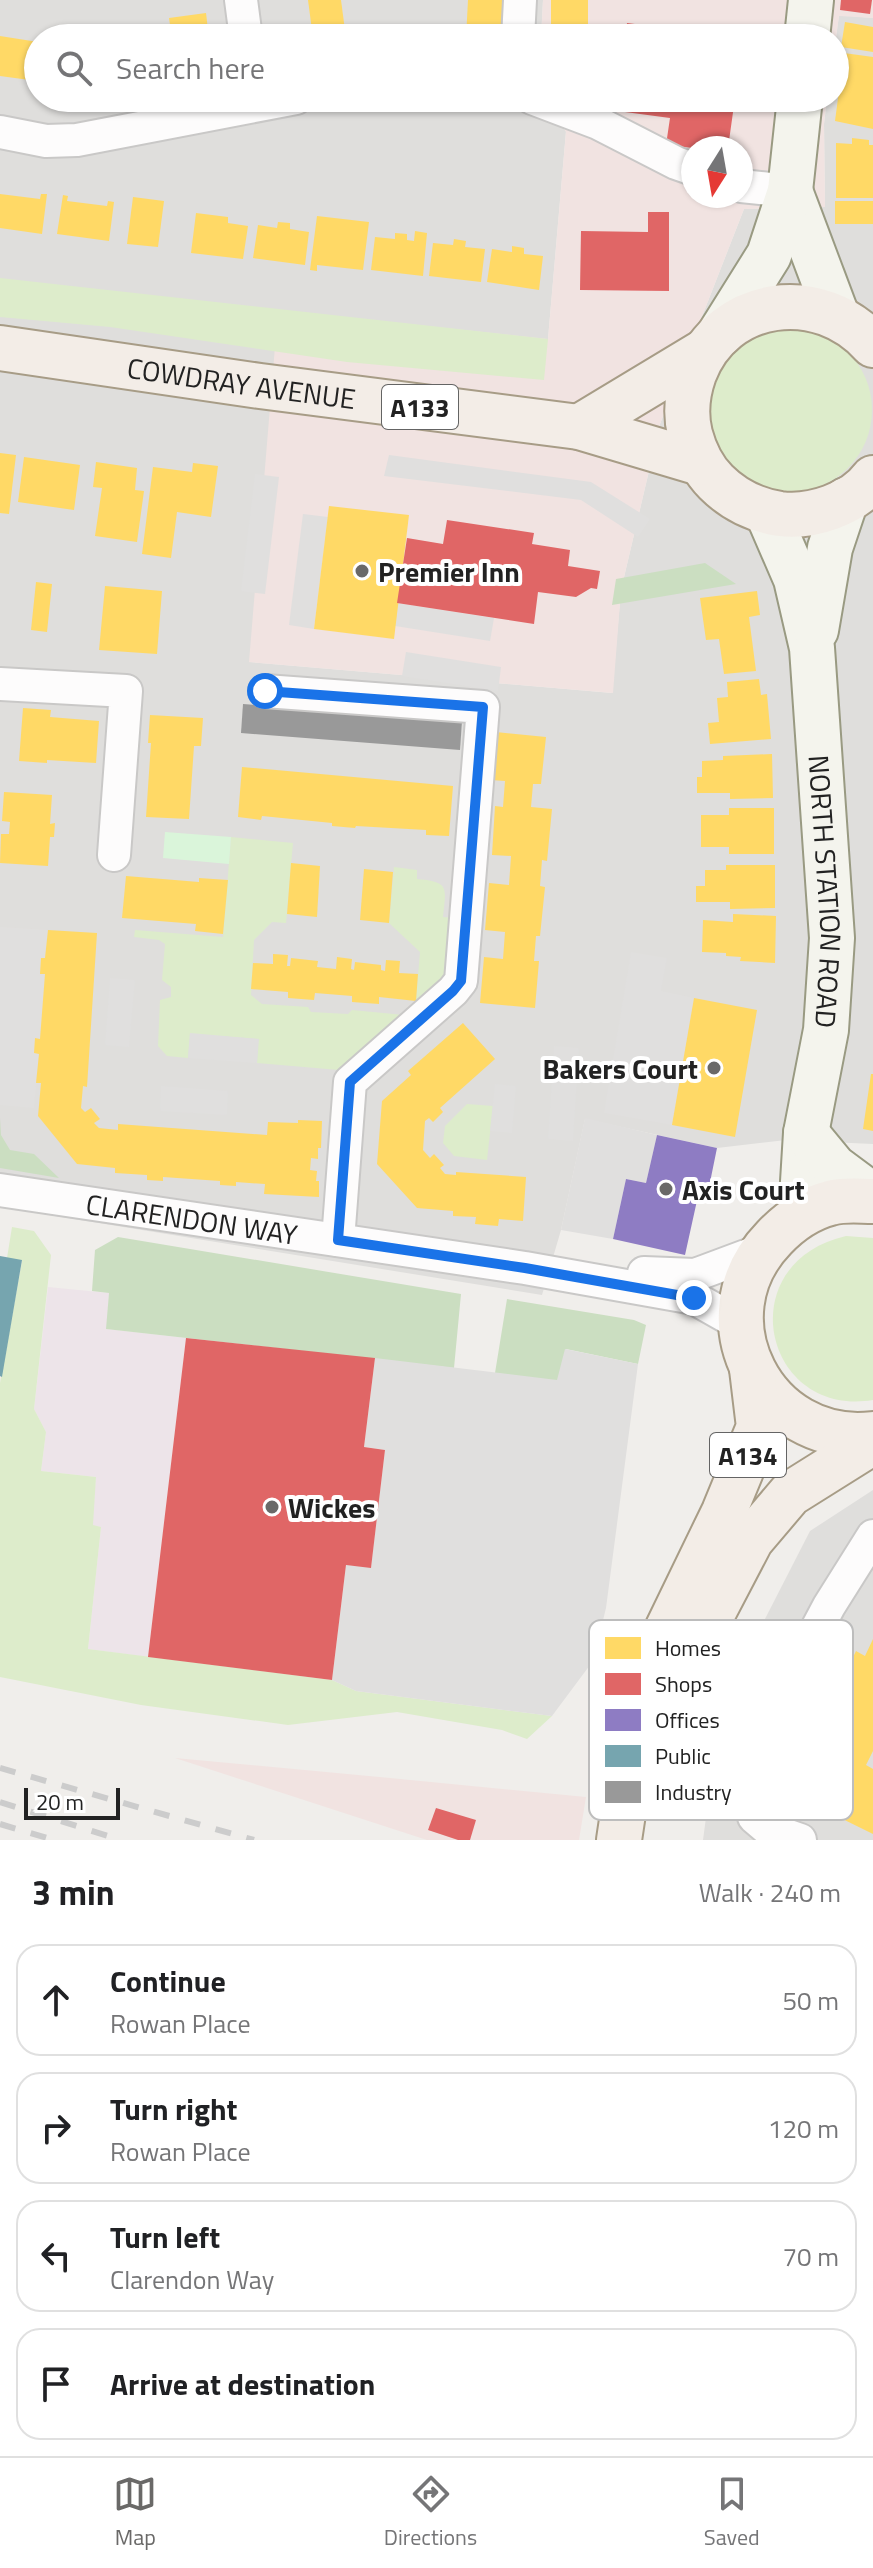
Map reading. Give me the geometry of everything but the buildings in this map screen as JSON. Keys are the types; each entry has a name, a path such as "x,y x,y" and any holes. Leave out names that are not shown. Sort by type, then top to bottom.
{"main road":[{"path":"579,427 712,343 747,316 778,307 812,308 837,316 873,344"},
{"path":"712,343 690,386 688,427 700,463 731,496 767,512 787,515 825,510 865,486"},
{"name":"COWDRAY AVENUE","path":"0,348 260,386 579,427 700,463"},
{"name":"A134","path":"672,1620 719,1524 759,1427 752,1369 740,1324 743,1288 762,1250 789,1222 801,1214 840,1201 873,1198"},
{"name":"A134","path":"752,1369 768,1393 786,1411 804,1422 823,1431 856,1436 873,1434"},
{"name":"A134","path":"709,1620 751,1540 790,1494 873,1442"},
{"name":"A134","path":"619,1840 622,1820"},
{"name":"A134","path":"648,1840 651,1820"}],"street":[{"path":"241,0 244,24"},
{"path":"519,24 520,0"},
{"path":"808,24 811,0"},
{"path":"0,132 46,141 77,140 207,112"},
{"path":"569,112 598,123 681,165"},
{"path":"712,343 769,255 790,191 798,112"},
{"path":"753,187 790,191"},
{"path":"790,191 837,316"},
{"name":"NORTH STATION ROAD","path":"812,648 830,548 865,486"},
{"name":"NORTH STATION ROAD","path":"767,512 796,579 812,648 832,938 826,1030 806,1133 801,1214"},
{"path":"0,684 126,691 114,855"},
{"path":"265,691 483,707 461,981 350,1082 338,1240"},
{"path":"806,1133 834,1167 873,1198"},
{"name":"CLARENDON WAY","path":"0,1190 525,1268 694,1298 740,1324"},
{"name":"CLARENDON WAY","path":"525,1268 695,1275 762,1250"},
{"path":"822,1620 873,1536"},
{"path":"758,1820 768,1829 800,1840"}],"shaded area":[{"path":"0,0 543,0 542,24 24,24 24,112 552,112 566,131 548,339 249,662 612,693 621,590 660,424 744,209 825,207 825,112 849,112 849,24 838,24 839,15 873,18 873,1144 786,1140 717,1148 585,1119 561,1230 542,1295 0,1207"},
{"path":"543,0 873,0 873,18 839,16 838,24 542,24"},
{"path":"551,112 825,112 825,207 744,209 660,424 621,590 613,693 249,662 278,310 548,339 566,132"},
{"path":"389,455 591,482 650,519 638,537 581,500 384,476"},
{"path":"255,474 279,477 265,594 241,591"},
{"path":"303,514 328,517 314,629 289,625"},
{"path":"397,603 494,618 490,641 395,626"},
{"path":"406,652 501,667 498,691 402,676"},
{"path":"0,927 48,930 40,973 45,974 40,1039 35,1039 39,1054 34,1108 0,1105"},
{"path":"631,952 667,958 661,991 694,998 672,1125 604,1113"},
{"path":"110,978 135,980 129,1047 105,1045"},
{"path":"190,1033 259,1039 257,1063 188,1058"},
{"path":"554,1046 579,1048 573,1141 548,1139"},
{"path":"495,1084 516,1086 512,1133 490,1131"},
{"path":"161,1086 228,1091 227,1115 160,1111"},
{"path":"585,1118 657,1135 646,1183 626,1179 613,1239 561,1230"},
{"path":"48,1287 109,1293 107,1329 186,1338 148,1657 88,1649 101,1527 92,1526 96,1477 41,1471 46,1432 34,1409"},
{"path":"565,1349 638,1364 606,1608 603,1620 589,1620 589,1666 552,1716 356,1691 332,1680 346,1565 371,1567 385,1450 364,1447 375,1358 557,1380"},
{"path":"873,1490 873,1840 703,1840 706,1820 853,1820 853,1620 764,1620 810,1531"},
{"path":"175,1758 586,1797 579,1840 427,1840"}],"green space":[{"path":"0,278 548,339 544,380 347,362 110,327 0,317"},
{"path":"790,328 821,334 848,352 866,379 872,410 866,441 848,468 821,486 790,492 759,486 732,468 714,441 708,410 714,379 732,352 759,334"},
{"path":"705,563 736,584 612,605 616,579"},
{"path":"165,832 231,837 229,864 163,858"},
{"path":"231,837 293,843 286,923 272,922 254,940 251,995 262,1004 308,1007 311,1012 348,1014 352,1010 404,1015 350,1065 339,1070 257,1063 258,1039 190,1034 188,1058 167,1056 158,1046 160,1000 171,997 171,987 162,980 165,944 159,940 134,937 135,930 223,937"},
{"path":"394,867 417,870 417,879 441,884 445,893 443,917 454,918 448,974 415,1005 420,952 389,923"},
{"path":"467,1104 493,1106 487,1160 454,1156 443,1143 445,1126"},
{"path":"0,1118 1,1135 10,1150 34,1154 59,1178 0,1168"},
{"path":"12,1227 34,1231 51,1255 34,1409 46,1432 41,1471 96,1477 93,1525 101,1527 88,1649 332,1680 356,1691 552,1716 527,1739 502,1730 397,1712 288,1725 141,1705 0,1677 0,1383 22,1261 7,1258"},
{"path":"846,1236 873,1238 873,1400 835,1399 806,1386 785,1363 774,1335 774,1305 785,1276 809,1252"},
{"path":"118,1237 461,1294 454,1368 106,1329 109,1293 92,1291 95,1250"},
{"path":"507,1299 634,1320 646,1325 638,1364 566,1349 558,1381 495,1373"}],"railway":[{"path":"0,1768 254,1840"},
{"path":"0,1802 121,1840"},
{"path":"0,1824 54,1840"}],"place":[{"name":"Premier Inn","path":"362,571"},
{"name":"Bakers Court","path":"714,1068"},
{"name":"Axis Court","path":"666,1189"},
{"name":"Wickes","path":"272,1507"}],"route":[{"path":"265,691 483,707 461,981 350,1082 338,1240 525,1268 694,1298"}]}
